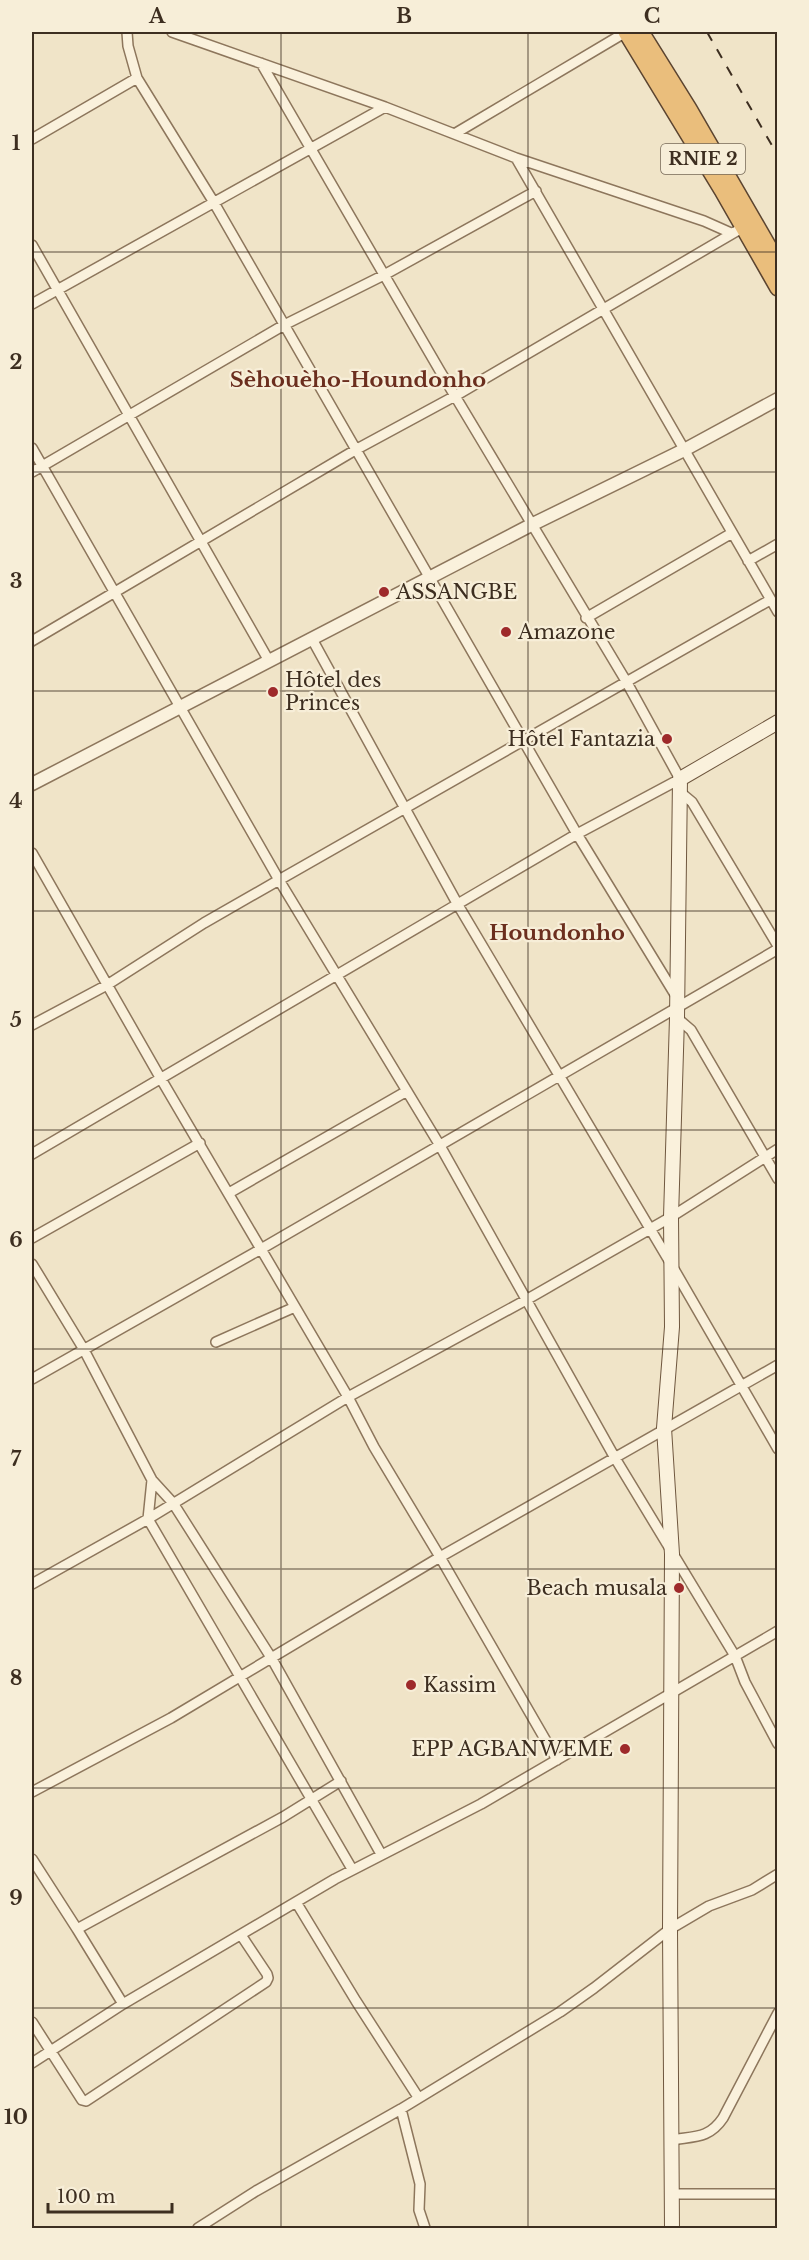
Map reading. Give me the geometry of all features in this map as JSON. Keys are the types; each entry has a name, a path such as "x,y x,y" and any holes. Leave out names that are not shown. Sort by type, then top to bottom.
{"highway":[{"name":"RNIE 2","path":"626,32 683,113"},
{"name":"RNIE 2","path":"641,32 742,227 777,288"},
{"name":"RNIE 2","path":"742,227 777,262"}],"main road":[{"path":"672,2229 670,1694 672,1554 664,1428 672,1328 670,1216 680,785 777,722"}],"street":[{"path":"127,32 128,46 137,78 213,201 777,1179"},
{"path":"172,32 456,133 516,158 704,222 742,227"},
{"path":"456,133 626,32"},
{"path":"32,1379 261,1249 777,947 680,785 626,681 531,525 261,63"},
{"path":"32,139 137,78"},
{"path":"32,304 385,107"},
{"path":"516,158 777,612"},
{"path":"32,472 284,325 384,275 536,190"},
{"path":"32,641 357,449 455,396 742,227"},
{"path":"32,245 269,661"},
{"path":"32,784 531,525 684,450 777,399"},
{"path":"32,448 279,880 439,1144 615,1458 735,1656 745,1682 777,1744"},
{"path":"586,618 732,533"},
{"path":"748,561 777,544"},
{"path":"32,1025 106,985 204,923 771,600"},
{"path":"312,639 403,809 458,905 671,1264 777,1449"},
{"path":"32,1154 577,834 680,785"},
{"path":"32,853 106,985 348,1397 374,1447 557,1760"},
{"path":"229,1193 407,1091"},
{"path":"32,1238 200,1143"},
{"path":"32,1584 148,1519 348,1397 526,1300 670,1216 777,1149"},
{"path":"32,1264 35,1276 83,1348 152,1480 173,1503 272,1659 381,1854"},
{"path":"216,1342 295,1307"},
{"path":"32,1792 171,1718 440,1557 777,1365"},
{"path":"152,1480 148,1519 352,1869"},
{"path":"32,2063 123,2004 352,1869 481,1804 777,1632"},
{"path":"77,1929 283,1817 341,1781"},
{"path":"32,1859 123,2004"},
{"path":"198,2229 256,2191 401,2109 560,2012 670,1929 710,1906 752,1890 777,1874"},
{"path":"296,1902 418,2097"},
{"path":"32,2022 82,2100 87,2100 266,1982 267,1974 241,1935"},
{"path":"671,2139 706,2135 714,2130 732,2101 777,2013"},
{"path":"401,2109 420,2184 419,2210 424,2229"},
{"path":"671,2194 777,2194"}],"railway":[{"path":"707,32 778,156"}],"place":[{"name":"ASSANGBE","path":"384,592"},
{"name":"Amazone","path":"506,632"},
{"name":"Hôtel des Princes","path":"273,692"},
{"name":"Hôtel Fantazia","path":"667,739"},
{"name":"Beach musala","path":"679,1588"},
{"name":"Kassim","path":"411,1685"},
{"name":"EPP AGBANWEME","path":"625,1749"}],"district":[{"name":"Sèhouèho-Houndonho","path":"358,380"},
{"name":"Houndonho","path":"557,933"}]}
